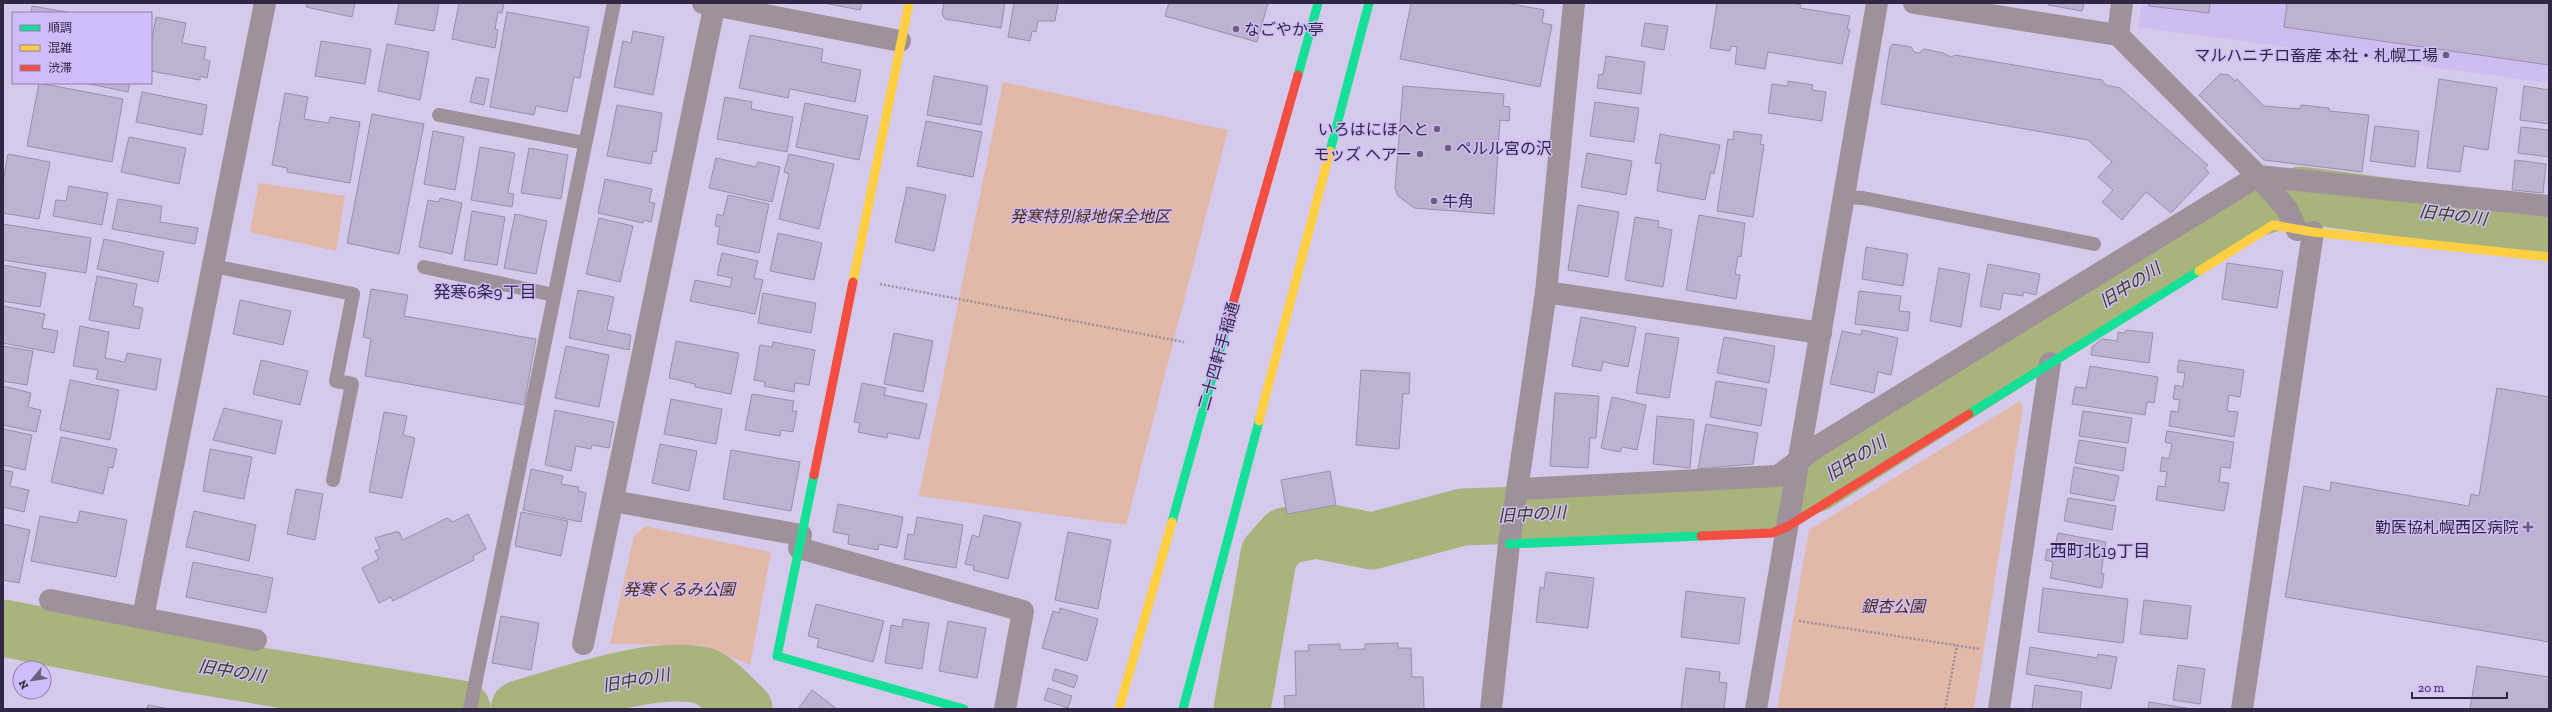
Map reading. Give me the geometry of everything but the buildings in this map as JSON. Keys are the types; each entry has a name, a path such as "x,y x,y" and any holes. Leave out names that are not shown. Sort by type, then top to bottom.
{"street":[{"path":"143,617 265,3"},
{"path":"909,3 900,41 777,656 964,709"},
{"name":"二十四軒手稲通","path":"1119,709 1318,3"},
{"path":"1183,709 1369,3"},
{"path":"1491,709 1510,537 1546,292 1574,3"},
{"path":"1756,709 1877,3"},
{"path":"1914,3 2118,35 2262,182 2305,231 2242,709"},
{"path":"2118,35 2122,3"},
{"path":"583,644 711,4 900,41"},
{"path":"1517,494 1778,476 1797,466 2262,182 2549,206"},
{"path":"1510,537 1772,532 1788,520 2050,363 2273,225 2305,231 2549,257"},
{"path":"1546,292 1821,333"},
{"path":"1999,709 2050,363"},
{"path":"613,500 800,541 1023,611 1005,709"},
{"path":"50,600 256,640"}],"lane":[{"path":"471,702 614,3"},
{"path":"439,115 585,143"},
{"path":"1843,197 1862,198 2094,244"},
{"path":"213,266 353,294 336,381 352,384 333,480"},
{"path":"424,267 554,295"}],"path":[{"path":"878,284 1184,342"},
{"path":"1794,621 2007,653"},
{"path":"1945,709 1957,646"}],"shaded area":[{"name":"マルハニチロ畜産 本社・札幌工場","path":"2142,3 2549,3 2549,83 2138,27"}],"green space":[{"name":"発寒特別緑地保全地区","path":"1003,82 1228,130 1126,525 919,496"},
{"path":"259,183 345,196 336,251 250,232"},
{"name":"銀杏公園","path":"2020,401 2023,407 1974,709 1777,709 1809,530"},
{"name":"発寒くるみ公園","path":"645,526 771,552 750,665 701,645 610,644 634,536"}],"waterway":[{"name":"旧中の川","path":"1242,709 1269,554 1285,536 1316,530 1372,541 1463,517 1546,514 1654,505 1754,505 1817,483 2246,211 2301,195 2549,228"},
{"name":"旧中の川","path":"3,628 188,664 462,709"},
{"name":"旧中の川","path":"519,709 612,682 637,677 684,673 708,678 719,685 744,709"}],"traffic: fast":[{"path":"1298,75 1318,3"},
{"path":"1330,151 1369,3"},
{"path":"1969,414 2199,271"},
{"path":"1172,522 1227,324"},
{"path":"1183,709 1259,421"},
{"path":"814,475 777,656 964,709"},
{"path":"1509,544 1701,536"}],"traffic: slow":[{"path":"853,282 909,3"},
{"path":"1259,421 1330,151"},
{"path":"2199,271 2273,225 2313,232 2549,257"},
{"path":"1119,709 1172,522"}],"traffic: jam":[{"path":"1227,324 1298,75"},
{"path":"814,475 853,282"},
{"path":"1701,536 1772,533 1787,527 1969,414"}],"place":[{"name":"なごやか亭","path":"1236,29"},
{"name":"マルハニチロ畜産 本社・札幌工場","path":"2446,55"},
{"name":"いろはにほへと","path":"1437,129"},
{"name":"ペルル宮の沢","path":"1448,148"},
{"name":"モッズ ヘアー","path":"1420,154"},
{"name":"牛角","path":"1434,201"},
{"name":"勤医協札幌西区病院","path":"2528,527"}],"district":[{"name":"発寒6条9丁目","path":"485,292"},
{"name":"西町北19丁目","path":"2100,551"}]}
